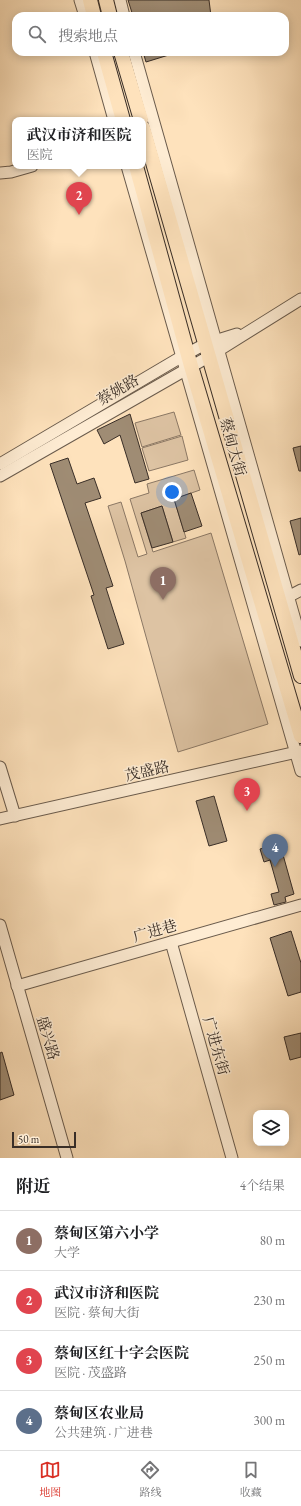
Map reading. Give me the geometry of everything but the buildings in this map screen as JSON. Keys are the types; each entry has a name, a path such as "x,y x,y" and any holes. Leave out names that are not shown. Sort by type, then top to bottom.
{"main road":[{"path":"90,0 93,12"},
{"path":"106,0 109,12"},
{"path":"105,56 122,117"},
{"path":"122,56 139,117"},
{"name":"蔡甸大街","path":"146,138 212,348 284,599 301,676"},
{"name":"蔡甸大街","path":"137,169 186,361 301,736"}],"street":[{"path":"80,0 84,12"},
{"path":"120,0 123,12"},
{"path":"96,56 113,117"},
{"path":"135,56 212,348"},
{"path":"0,173 22,169"},
{"path":"128,169 186,361 298,752 301,771"},
{"name":"蔡姚路","path":"0,464 186,361 251,330 301,299"},
{"name":"蔡姚路","path":"0,476 186,361"},
{"path":"301,590 284,599 301,641"},
{"name":"茂盛路","path":"0,819 298,752"},
{"path":"0,767 4,796 15,816"},
{"name":"广进巷","path":"17,986 301,905"},
{"name":"盛兴路","path":"0,925 67,1158"},
{"name":"广进东街","path":"171,942 232,1158"}],"shaded area":[{"path":"174,412 181,435 142,447 135,423"},
{"path":"182,436 188,460 149,471 142,448"},
{"path":"194,470 200,490 174,499 186,538 173,542 162,506 141,513 153,552 211,533 268,724 178,752 125,561 108,506 121,502 138,557 147,554 130,499 149,493 147,484"}],"place":[{"name":"武汉市济和医院","path":"79,215"},
{"name":"蔡甸区第六小学","path":"163,600"},
{"name":"蔡甸区红十字会医院","path":"247,811"},
{"name":"蔡甸区农业局","path":"275,867"}]}
